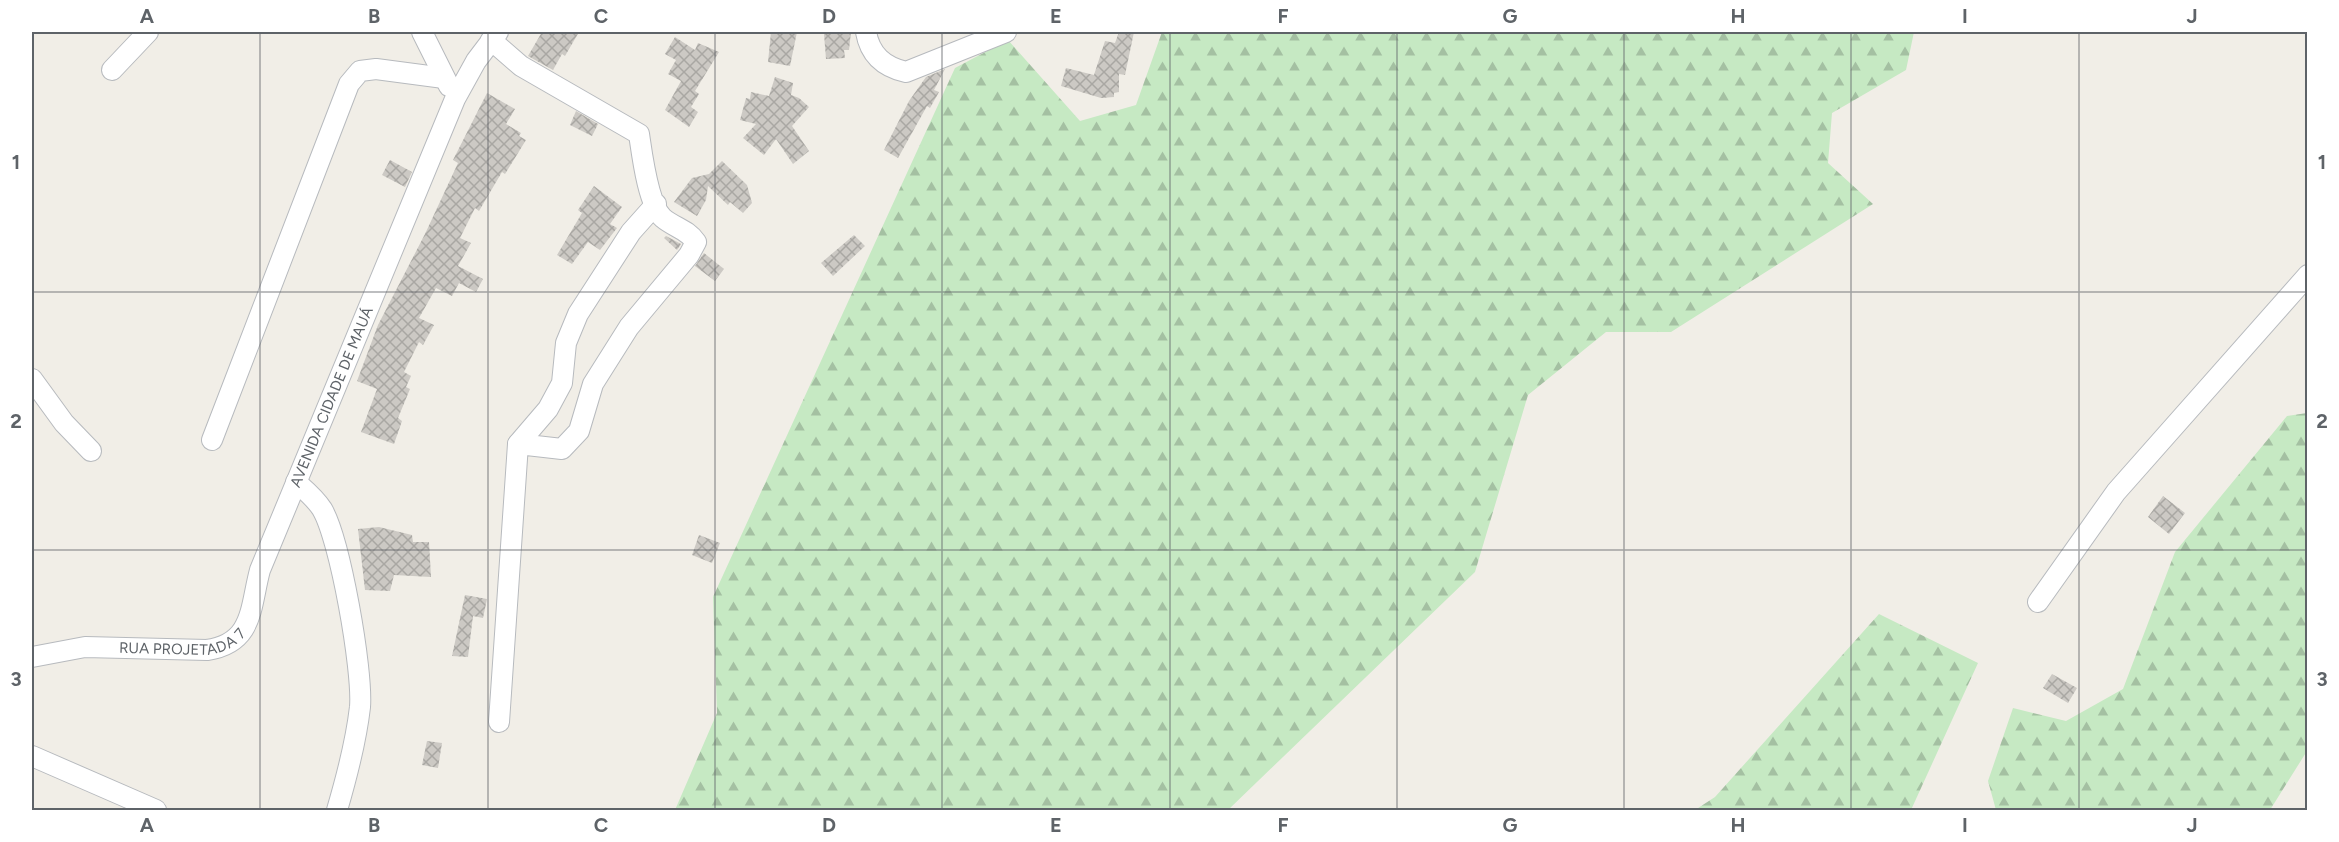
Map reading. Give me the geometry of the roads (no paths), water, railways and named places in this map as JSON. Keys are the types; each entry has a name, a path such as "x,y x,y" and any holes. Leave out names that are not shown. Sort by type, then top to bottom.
{"street":[{"path":"112,70 148,32"},
{"path":"422,32 455,99"},
{"path":"866,32 877,58 889,68 906,72 1006,32"},
{"path":"495,36 521,66 639,134 647,183 662,217 689,232 696,242 690,255 629,327 593,384 579,431 562,449 518,444"},
{"name":"AVENIDA CIDADE DE MAUÁ","path":"337,810 354,748 360,704 356,653 336,547 326,518 316,500 296,482 455,99 476,61 495,36"},
{"path":"212,441 349,84 360,71 376,69 444,78"},
{"path":"499,722 518,444 548,409 562,383 566,343 578,314 631,232 656,204"},
{"path":"2038,602 2116,492 2307,275"},
{"path":"32,379 64,423 91,451"},
{"name":"RUA PROJETADA 7","path":"32,657 85,647 207,650 224,648 238,639 246,626 260,570 296,482"},
{"path":"32,756 156,810"}]}
